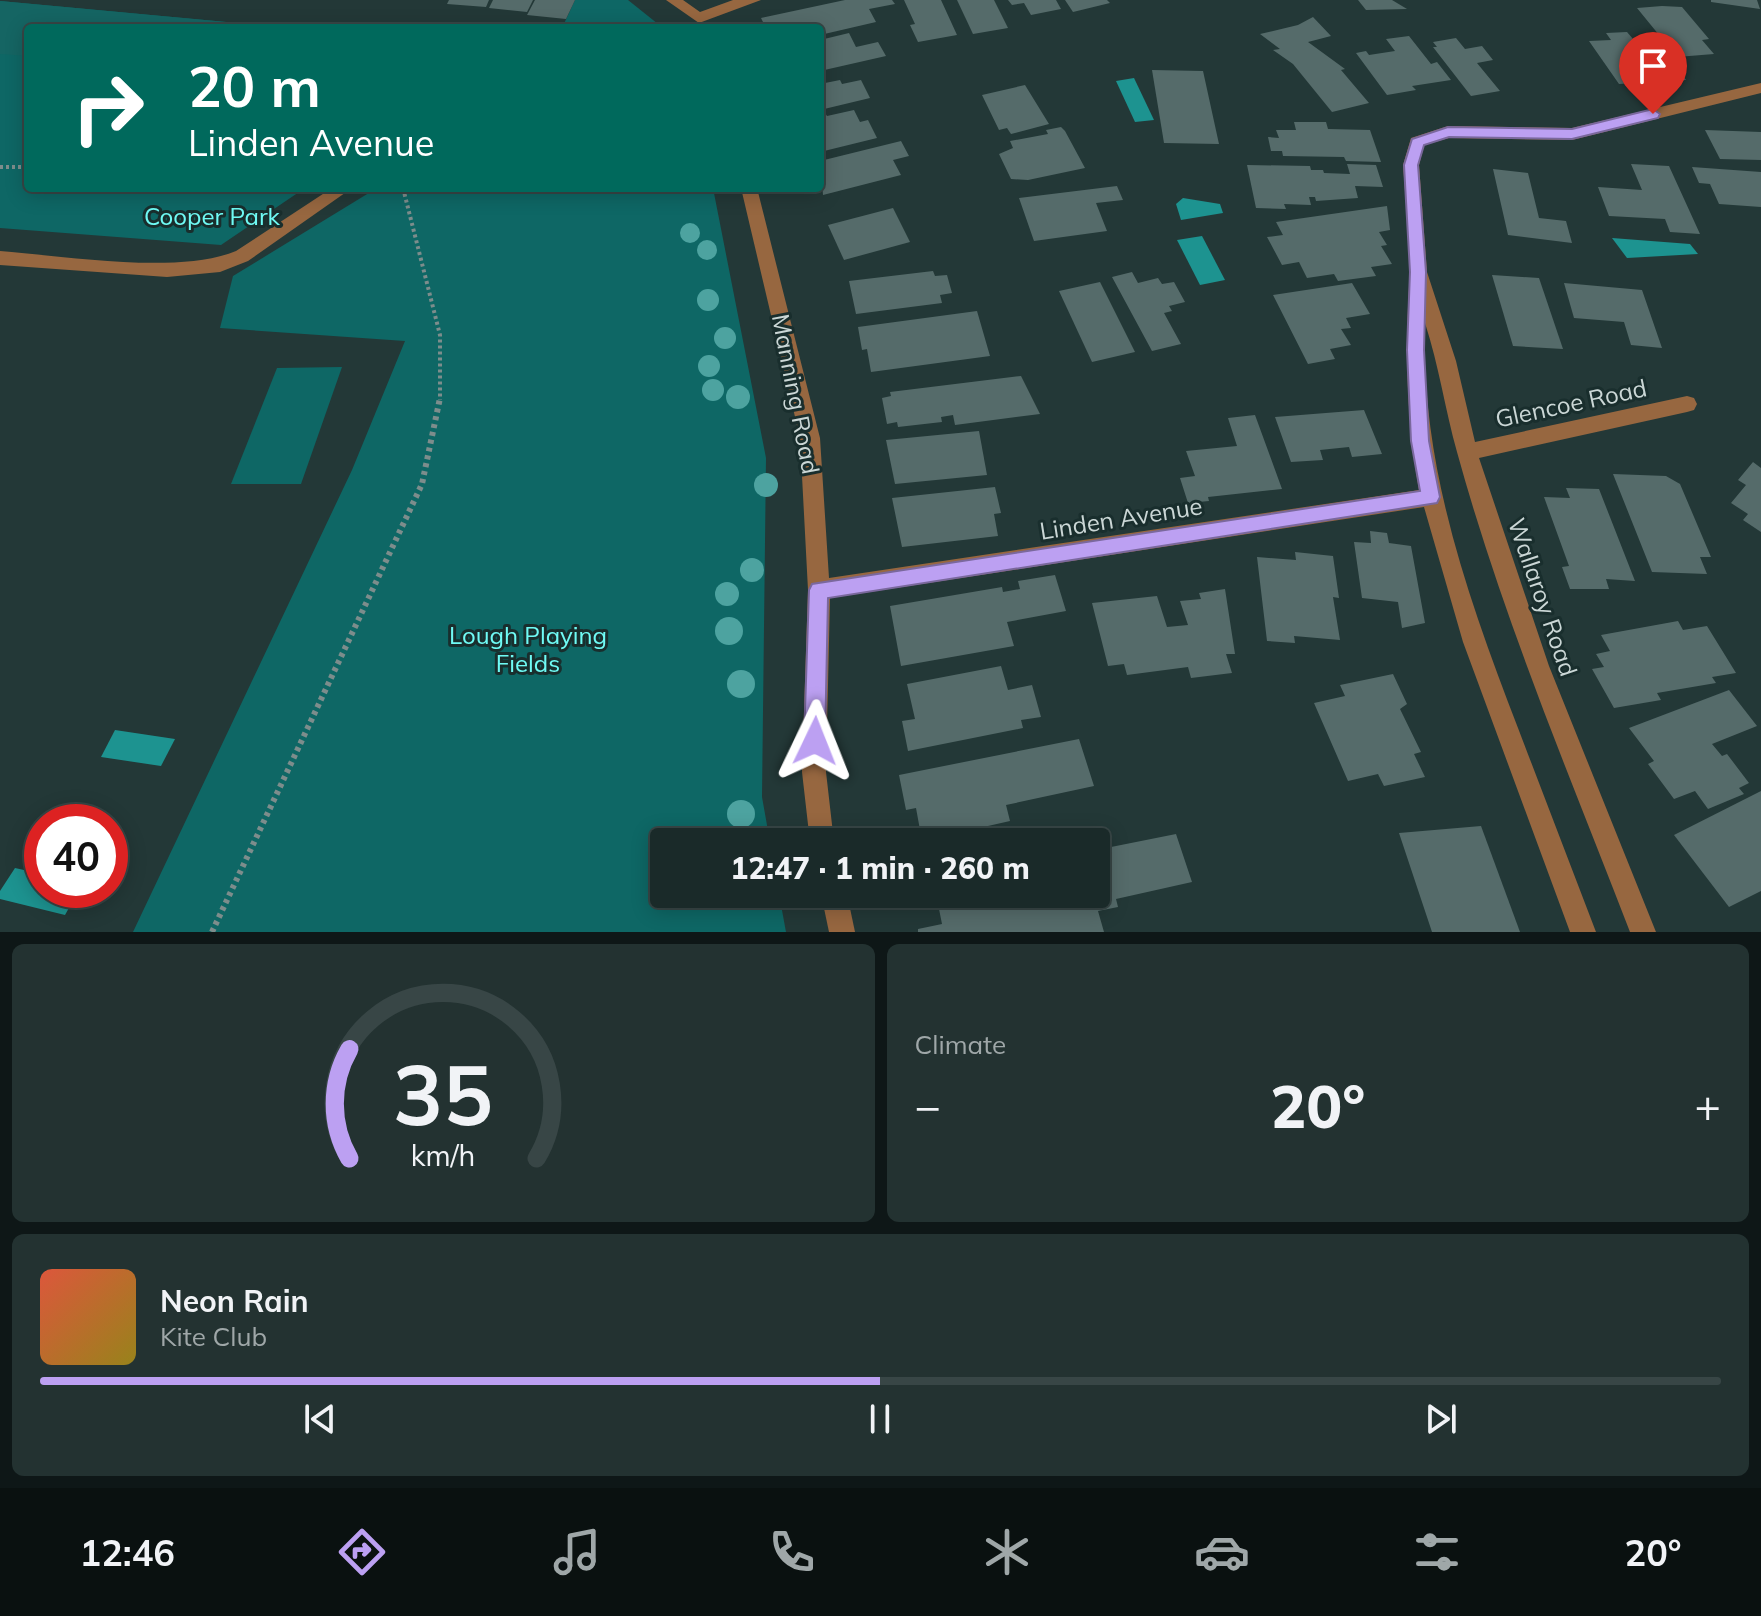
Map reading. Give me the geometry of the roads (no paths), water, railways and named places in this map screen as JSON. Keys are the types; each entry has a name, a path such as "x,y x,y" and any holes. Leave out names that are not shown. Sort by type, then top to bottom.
{"street":[{"path":"673,0 701,23 722,7 754,0"},
{"name":"Wallaroy Road","path":"1583,932 1474,642 1431,497 1420,441 1418,272 1411,165 1417,142 1448,132 1572,134 1761,88"},
{"path":"0,258 167,270 220,265 242,256 338,192"},
{"name":"Manning Road","path":"750,192 810,438 819,590 814,772 820,828"},
{"name":"Wallaroy Road","path":"1418,272 1447,361 1467,452 1538,666 1643,932"},
{"name":"Glencoe Road","path":"1467,452 1687,404"},
{"name":"Linden Avenue","path":"819,590 1431,497"},
{"path":"837,908 842,932"}],"park label":[{"name":"Cooper Park","path":"212,216"},
{"name":"Lough Playing Fields","path":"528,649"}]}
